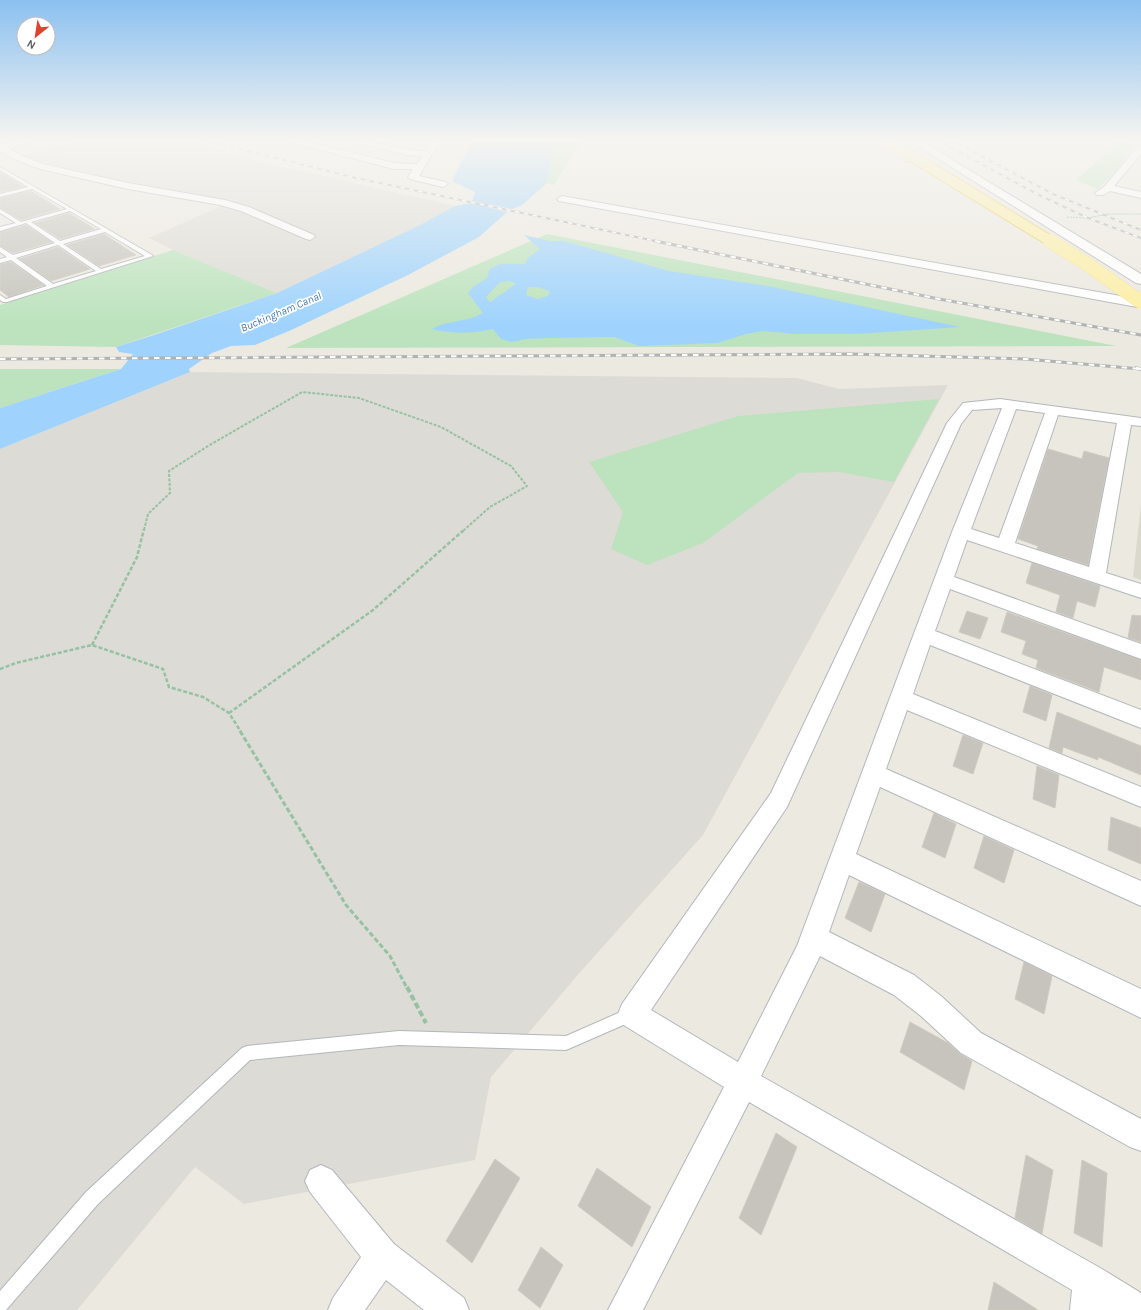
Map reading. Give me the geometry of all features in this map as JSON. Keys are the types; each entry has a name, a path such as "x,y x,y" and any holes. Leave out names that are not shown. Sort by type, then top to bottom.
{"main road":[{"path":"986,202 1087,264 1140,304"},
{"path":"1000,202 1101,263 1141,290"}],"street":[{"path":"222,202 245,209 310,237"},
{"path":"579,202 1140,304"},
{"path":"980,202 1038,237 1140,304"},
{"path":"1014,202 1141,280"},
{"path":"1005,217 1036,215"},
{"path":"1096,576 1133,421 1011,404 1000,403 968,406 954,423 779,800 632,1014 1088,1296 1136,1310"},
{"path":"625,1310 808,953 944,580 1011,404"},
{"path":"1004,546 1053,410"},
{"path":"962,532 1141,591"},
{"path":"944,580 1141,652"},
{"path":"924,635 1141,719"},
{"path":"901,698 1141,797"},
{"path":"873,774 1141,894"},
{"path":"842,859 1141,1004"},
{"path":"813,938 904,985 931,1006 971,1043 1141,1136"},
{"path":"321,1181 382,1256 452,1310"},
{"path":"345,1310 382,1256"}],"lane":[{"path":"0,297 5,301 150,256 57,202"},
{"path":"0,210 19,223"},
{"path":"0,229 70,210"},
{"path":"26,222 100,271"},
{"path":"0,261 104,230"},
{"path":"0,249 51,286"},
{"path":"0,1304 92,1198 247,1053 399,1038 566,1043 632,1014"}],"path":[{"path":"1036,215 1088,218 1108,214 1141,214"},
{"path":"92,645 137,557 148,514 170,493 169,471 208,446 302,392 359,398 426,421 441,427 511,466 527,486 490,507 373,610 229,713"},
{"path":"0,669 16,663 92,645 163,669 168,687 203,697 229,713 346,905 390,956 435,1039"}],"shaded area":[{"path":"230,202 438,202 455,206 418,226 277,293 173,250 149,238"},
{"path":"190,372 797,378 839,389 948,385 703,835 582,970 491,1077 475,1160 244,1204 195,1167 77,1310 0,1310 0,449"},
{"path":"1141,504 1141,580 1133,577"}],"green space":[{"path":"547,234 1116,346 286,348"},
{"path":"173,250 277,293 116,347 0,345 0,305"},
{"path":"0,369 121,369 0,408"},
{"path":"939,399 894,482 839,472 798,473 703,543 647,565 611,549 623,512 589,462 738,416"}],"water":[{"path":"478,202 525,202 512,209"},
{"path":"471,203 507,212 479,237 408,275 289,331 255,345 231,346 212,353 189,369 190,372 0,449 0,408 121,369 133,354 119,352 116,347 277,293 418,226 455,206"},
{"path":"524,235 550,241 564,241 669,271 768,286 960,327 857,334 797,334 763,331 746,334 718,343 639,346 614,337 525,339 512,342 501,339 493,329 462,333 432,329 483,313 468,293 473,287 487,278 490,269 500,264 525,264 528,258 540,249","holes":["510,281 516,284 490,302 486,297 500,282","528,287 537,287 550,291 548,296 538,299 526,295"]}],"building":[{"path":"0,202 49,202 60,209 21,220 0,208"},
{"path":"69,213 95,229 60,239 35,223"},
{"path":"26,225 52,242 13,253 0,246 0,232"},
{"path":"104,234 136,255 99,266 67,245"},
{"path":"58,247 90,269 51,281 19,259"},
{"path":"11,262 44,285 9,297 0,290 0,264"},
{"path":"1048,449 1082,459 1084,451 1109,458 1088,565 1037,549 1038,546 1018,539"},
{"path":"1032,563 1100,586 1095,607 1077,601 1073,618 1056,612 1060,595 1026,583"},
{"path":"967,611 988,618 980,639 959,632"},
{"path":"1007,612 1141,660 1141,680 1104,667 1099,692 1036,668 1038,660 1022,654 1026,641 1001,632"},
{"path":"1132,615 1141,616 1141,642 1128,638"},
{"path":"1030,686 1052,695 1046,721 1023,712"},
{"path":"1057,712 1141,746 1141,775 1098,757 1098,760 1063,747 1062,753 1049,748"},
{"path":"963,735 983,743 973,774 953,766"},
{"path":"1037,766 1059,775 1055,808 1033,799"},
{"path":"934,813 956,824 945,858 922,847"},
{"path":"1111,817 1141,828 1141,864 1108,850"},
{"path":"984,836 1014,850 1004,883 974,868"},
{"path":"859,882 885,894 871,932 845,918"},
{"path":"1024,962 1052,976 1044,1014 1015,999"},
{"path":"910,1022 948,1043 960,1054 972,1061 964,1090 900,1052"},
{"path":"776,1133 797,1147 761,1235 739,1218"},
{"path":"1026,1155 1053,1170 1042,1234 1015,1218"},
{"path":"495,1159 520,1178 472,1263 446,1241"},
{"path":"1082,1160 1107,1173 1102,1247 1074,1233"},
{"path":"597,1168 651,1207 632,1247 578,1206"},
{"path":"541,1247 563,1265 540,1308 518,1290"},
{"path":"994,1282 1038,1310 988,1310"}],"waterway":[{"name":"Buckingham Canal","path":"459,224 485,202"}],"railway":[{"path":"471,202 660,242"},
{"path":"1054,202 1088,218 1141,238"},
{"path":"1073,202 1141,230"},
{"path":"655,241 939,299 1141,335"},
{"path":"0,359 851,354 1025,359 1141,369 1136,368"}]}
